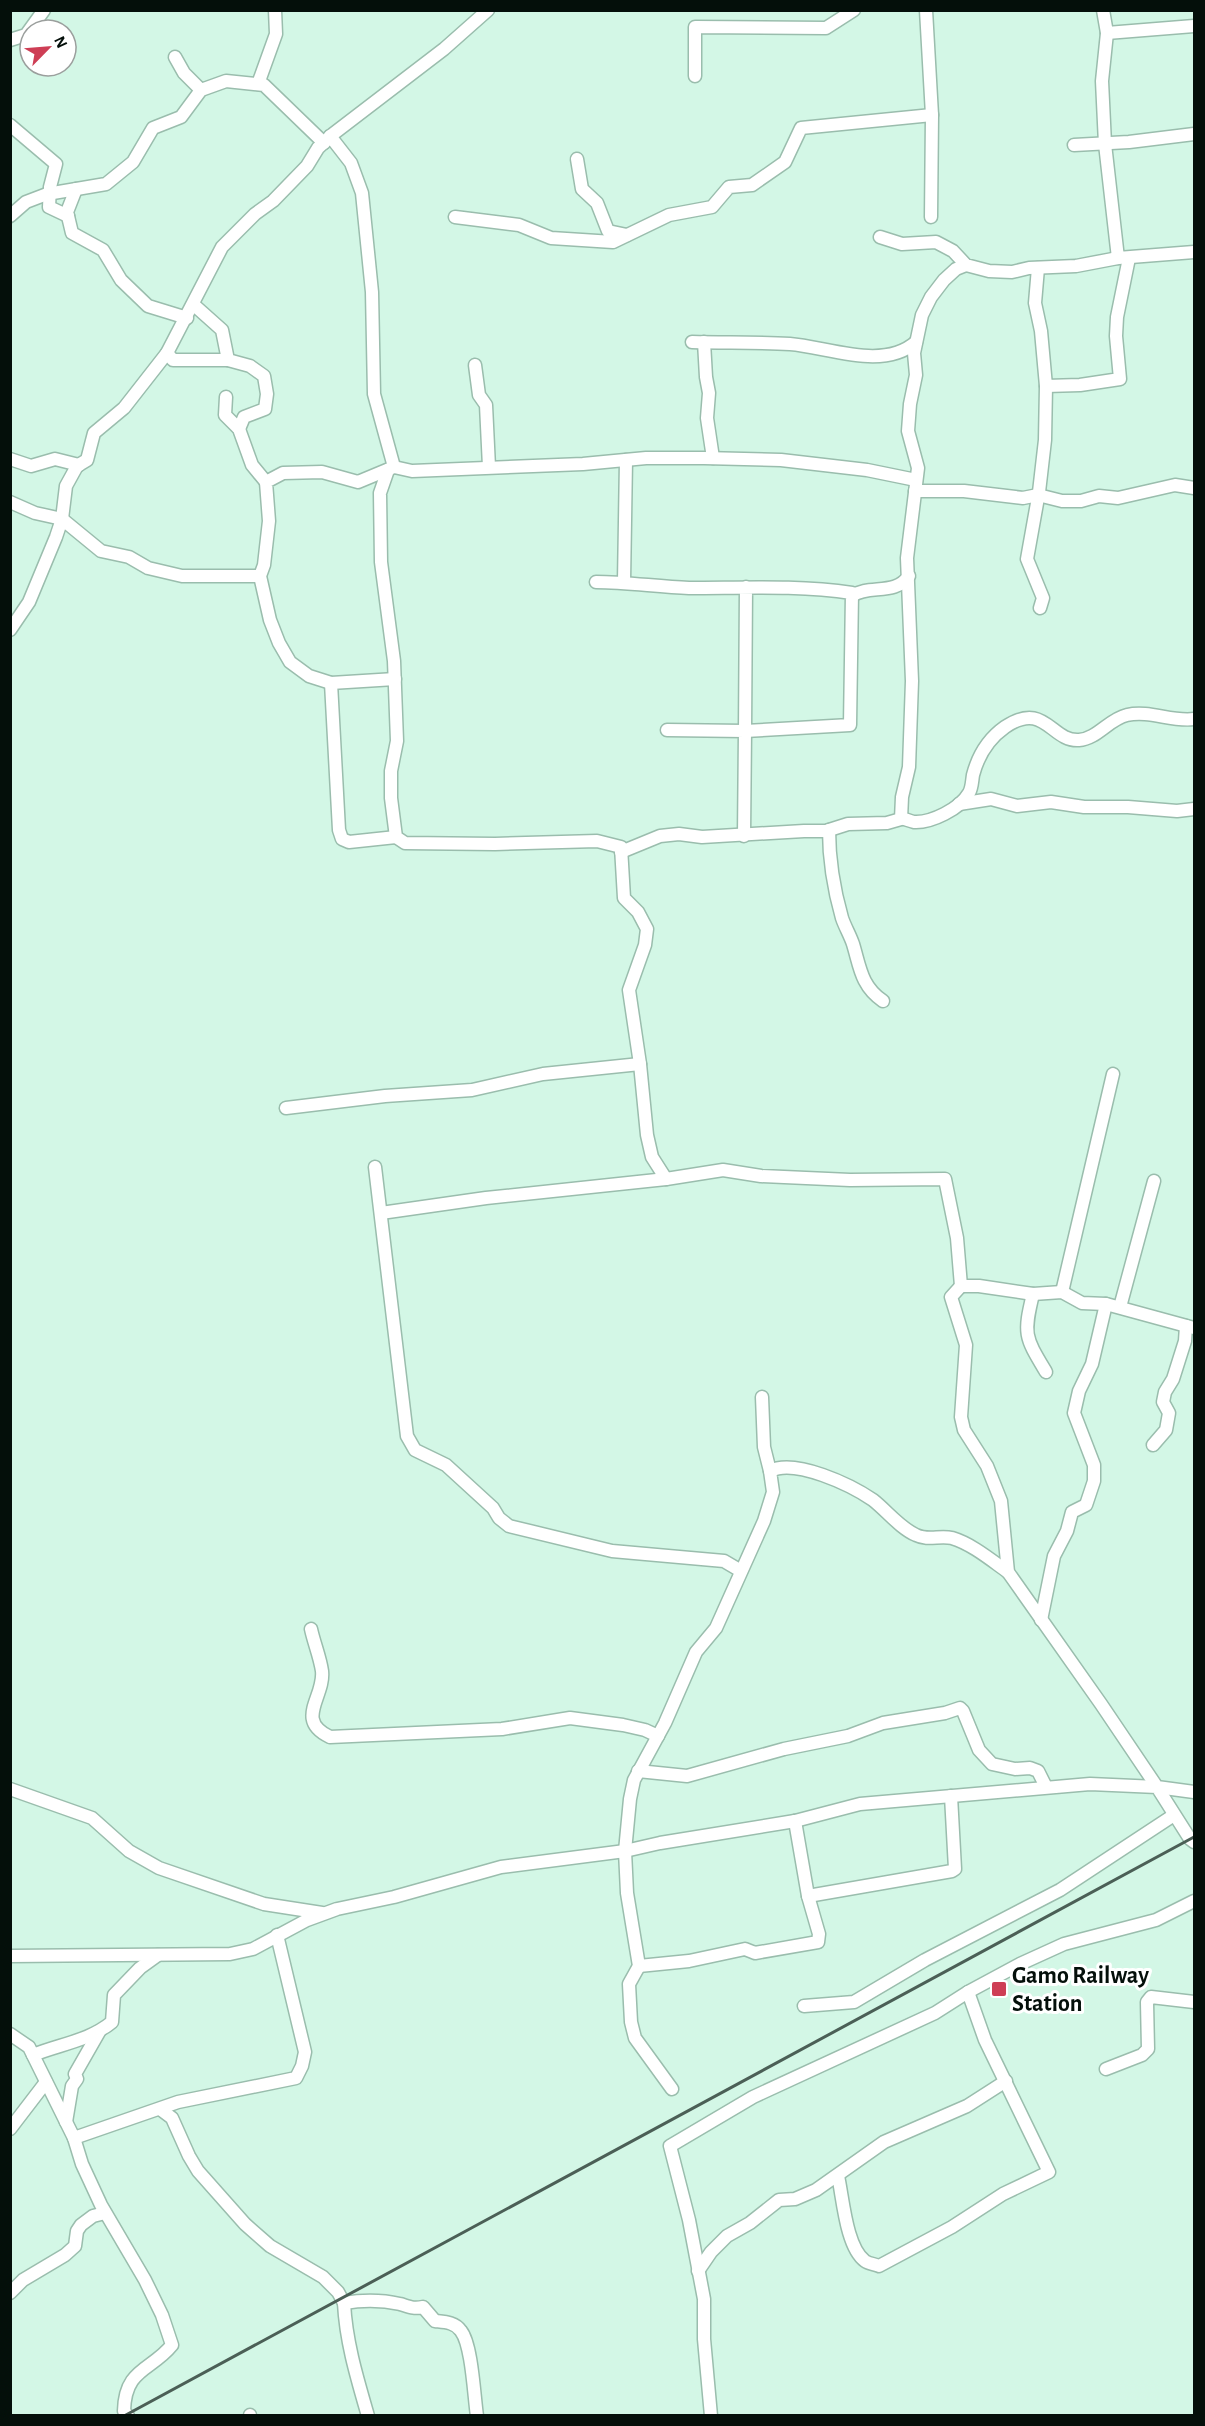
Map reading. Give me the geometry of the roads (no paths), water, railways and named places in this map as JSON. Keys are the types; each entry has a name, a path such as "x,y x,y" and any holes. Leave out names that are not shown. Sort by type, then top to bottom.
{"street":[{"path":"10,40 26,35 44,10"},
{"path":"258,84 276,34 275,10"},
{"path":"10,630 29,602 62,519 66,486 79,465 87,460 94,433 124,408 167,353 194,305 222,247 308,166 327,140 436,56 488,10"},
{"path":"695,76 695,27 826,28 854,10"},
{"path":"927,10 932,115 931,217"},
{"path":"1046,386 1080,385 1120,379 1116,336 1124,258 1105,144 1102,81 1107,33 1103,10"},
{"path":"1107,33 1194,26"},
{"path":"176,57 184,73 201,90"},
{"path":"10,216 26,202 50,193 106,184 133,162 153,128 181,117 201,90 226,81 264,85 351,163 362,193 372,292 374,394 391,468 380,493 381,562 392,636 395,679 397,741 392,771 391,798 396,837"},
{"path":"455,217 519,225 551,238 613,242 669,216 712,207 729,188 752,185 785,162 801,128 932,115"},
{"path":"10,125 56,164 49,207 68,216"},
{"path":"1074,145 1105,144 1194,134"},
{"path":"577,159 582,189 597,203 608,231 628,235"},
{"path":"76,189 67,212 72,233 103,250 121,280 148,306 187,318"},
{"path":"880,237 902,244 936,242 953,251 966,265"},
{"path":"901,818 902,797 909,766 912,681 907,558 918,468 908,431 910,404 916,375 914,353 922,315 931,297 956,268 966,265 989,271 1012,272 1194,252"},
{"path":"1038,268 1035,303 1041,331 1046,386 1045,440 1027,559 1043,598 1040,609"},
{"path":"194,305 222,330 228,360"},
{"path":"713,458 707,418 709,393 698,342 805,345 857,355 892,354 906,350 916,342"},
{"path":"167,353 173,360 228,360 250,366 264,376 267,394 265,409 244,417 239,429"},
{"path":"475,365 479,395 486,405 489,467"},
{"path":"226,397 225,415 239,429 252,465 266,482 269,520 264,565 260,576 270,620 290,662 309,676 331,683 395,679"},
{"path":"266,482 283,473 321,472 358,482 391,468 412,471 713,458 781,460 867,470 916,486 1023,498 1038,495 1062,501 1081,501 1099,496 1118,498 1175,485 1194,488"},
{"path":"10,459 32,466 55,459 79,465"},
{"path":"624,582 626,460"},
{"path":"10,502 35,513 62,519 101,551 129,557 148,568 182,576 260,576"},
{"path":"852,596 862,590 894,588 904,583 909,576"},
{"path":"596,582 624,582 688,588 819,588 852,593 850,725 744,731 667,730"},
{"path":"744,836 746,587"},
{"path":"331,683 339,830 342,839 349,842 396,837 405,843 597,842 621,847 624,898 638,912 646,929 645,945 629,990 647,1135 652,1156 666,1179"},
{"path":"621,852 660,836 679,834 702,837 744,836 829,830 848,824 887,823 901,818 914,822 929,819 945,813 970,793 977,762 983,750 1004,728 1022,718 1035,719 1053,727 1066,738 1078,740 1089,737 1126,715 1140,714 1173,720 1194,719"},
{"path":"959,804 991,799 1017,806 1051,802 1084,807 1128,807 1177,811 1194,809"},
{"path":"829,830 829,854 842,920 853,943 860,974 877,997 883,1001"},
{"path":"286,1108 385,1096 472,1090 543,1074 640,1064"},
{"path":"1062,1292 1113,1074"},
{"path":"375,1167 407,1436 415,1450 446,1465 493,1508 508,1526 528,1533 612,1551 724,1561 741,1571"},
{"path":"381,1213 486,1198 666,1179 723,1170 761,1176 850,1180 945,1179 957,1238 961,1286 951,1297 966,1345 961,1417 964,1430 987,1466 1001,1501 1008,1572"},
{"path":"1120,1307 1154,1181"},
{"path":"961,1286 1033,1294 1062,1292 1082,1303 1120,1307 1190,1327 1173,1379 1165,1392 1163,1402 1169,1413 1166,1430 1153,1445"},
{"path":"1033,1294 1026,1325 1030,1344 1046,1372"},
{"path":"1041,1620 1054,1556 1067,1531 1072,1512 1086,1505 1094,1481 1094,1465 1074,1413 1079,1391 1092,1364 1106,1304"},
{"path":"672,2089 635,2038 629,2004 629,1984 639,1966 627,1893 625,1851 633,1780 658,1736 696,1652 716,1628 764,1521 772,1492 764,1447 762,1397"},
{"path":"770,1471 778,1467 796,1468 848,1484 874,1501 914,1534 924,1538 951,1538 972,1548 1008,1572 1194,1842"},
{"path":"311,1629 322,1670 322,1681 312,1710 313,1722 320,1732 330,1737 502,1729 570,1718 623,1725 645,1730 658,1736"},
{"path":"638,1771 687,1776 784,1749 848,1736 883,1723 945,1713 960,1708 979,1750 992,1764 1038,1771 1046,1787"},
{"path":"10,1956 230,1954 253,1949 325,1914 501,1867 625,1851 660,1842 795,1821 860,1804 1109,1783 1194,1792"},
{"path":"10,1789 92,1818 129,1851 159,1868 264,1904 325,1914"},
{"path":"808,1896 955,1869 951,1796"},
{"path":"804,2006 854,2002 925,1960 1060,1890 1174,1815"},
{"path":"639,1966 689,1961 745,1949 755,1953 818,1942 819,1934 808,1896 795,1821"},
{"path":"711,2415 704,2339 704,2299 689,2220 670,2146 690,2137 753,2097 816,2070 935,2013 1020,1964 1064,1944 1156,1920 1194,1901"},
{"path":"74,2138 178,2102 235,2088 296,2078 305,2052 278,1935"},
{"path":"33,2055 60,2048 99,2032 111,2022 114,1995 140,1968 158,1955"},
{"path":"838,2176 850,2235 857,2251 866,2262 879,2266 952,2227 1003,2194 1049,2172 985,2040 968,1992"},
{"path":"1106,2069 1142,2055 1148,2049 1148,2002 1151,1997 1194,2002"},
{"path":"66,2122 72,2086 77,2079 75,2074 99,2032"},
{"path":"10,2034 29,2047 74,2138 82,2164 105,2212 145,2280 162,2315 172,2345 164,2354 145,2366 130,2382 124,2397 124,2410 128,2415"},
{"path":"698,2271 711,2252 727,2236 750,2223 779,2200 795,2199 816,2190 884,2142 967,2106 1006,2081"},
{"path":"10,2129 46,2082"},
{"path":"160,2109 172,2118 198,2171 245,2223 270,2246 322,2277 338,2292 344,2303 351,2362 368,2415"},
{"path":"10,2293 23,2280 65,2255 75,2246 77,2231 81,2225 93,2216 105,2212"},
{"path":"344,2303 372,2300 400,2304 412,2309 423,2307 435,2321 450,2323 460,2329 467,2343 477,2415"}],"railway":[{"path":"124,2416 1194,1837"}],"place":[{"name":"Gamo Railway Station","path":"999,1989"}]}
